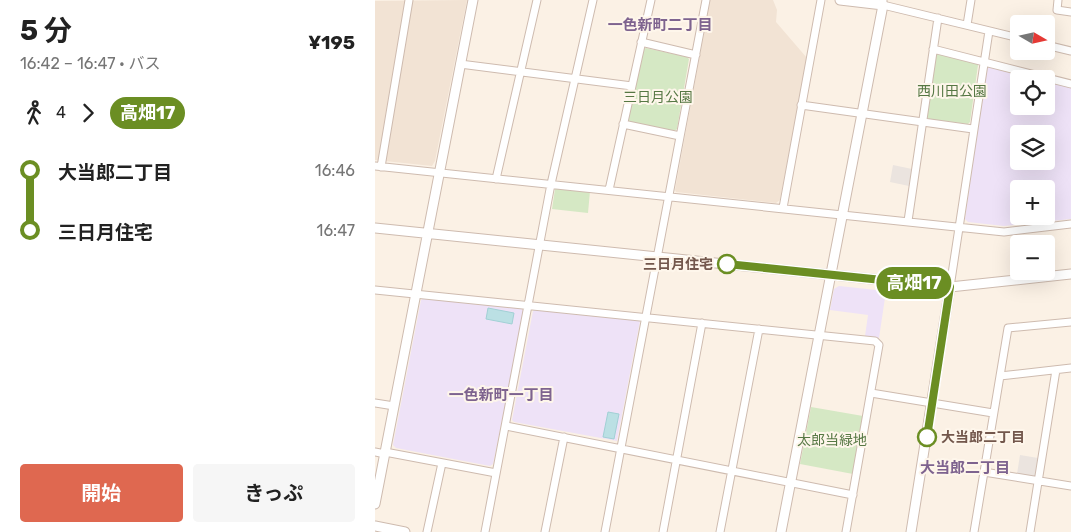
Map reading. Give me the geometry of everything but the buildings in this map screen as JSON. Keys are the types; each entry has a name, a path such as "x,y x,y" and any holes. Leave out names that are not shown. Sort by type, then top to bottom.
{"street":[{"path":"409,0 378,166 1004,232 1071,224"},
{"path":"375,504 473,0"},
{"path":"496,178 537,0"},
{"path":"485,532 541,245 551,184 593,0"},
{"path":"609,190 651,0"},
{"path":"605,532 706,0"},
{"path":"783,208 821,0"},
{"path":"840,0 883,3 1010,36"},
{"path":"967,25 971,0"},
{"path":"1058,0 1057,10 1071,12"},
{"path":"781,532 883,3"},
{"path":"908,222 938,18"},
{"path":"911,532 933,403 989,31"},
{"path":"641,42 695,55"},
{"path":"1055,47 1071,51"},
{"path":"933,49 1071,84"},
{"path":"460,64 632,86"},
{"path":"801,105 973,129"},
{"path":"623,124 680,136"},
{"path":"375,228 950,287 1071,274"},
{"path":"375,290 875,341 879,345 846,532"},
{"path":"974,532 1007,328 1071,322"},
{"path":"663,532 702,323"},
{"path":"720,532 759,329"},
{"path":"1000,376 1071,368"},
{"path":"1030,532 1056,370"},
{"path":"871,393 993,413"},
{"path":"375,403 394,406"},
{"path":"506,426 853,495"},
{"path":"545,532 564,437"},
{"path":"375,452 496,474"},
{"path":"427,532 441,463"},
{"path":"984,472 1071,486"},
{"path":"375,526 405,532"}],"shaded area":[{"path":"467,0 435,161 432,166 375,160 375,1"},
{"path":"710,0 773,0 777,10 776,22 807,58 780,200 776,203 676,192 675,190"},
{"path":"990,66 1010,71 1010,115 1055,115 1055,83 1071,87 1071,219 1055,221 1055,180 1010,180 1010,225 1014,225 1004,226 968,222 965,219 986,68"},
{"path":"893,165 912,169 909,186 890,182"},
{"path":"839,286 886,291 879,338 865,336 868,315 830,310 834,289"},
{"path":"424,298 521,308 524,312 493,464 490,466 396,448 393,445 421,300"},
{"path":"537,308 637,319 640,321 617,441 514,422 512,420 533,311"},
{"path":"1020,455 1038,458 1036,475 1033,477 1017,474"}],"green space":[{"name":"三日月公園","path":"646,48 689,59 677,129 674,131 629,122 628,120 643,49"},
{"name":"西川田公園","path":"939,53 976,62 978,65 970,122 968,124 928,119 926,117 935,55"},
{"path":"555,189 590,191 588,213 552,209"},
{"name":"太郎当緑地","path":"811,407 863,416 853,474 800,464"}],"water":[{"path":"488,308 514,313 512,324 486,319"},
{"path":"608,412 619,414 614,439 603,437"}],"bus line":[{"name":"高畑17","path":"727,264 950,287 927,437"}],"place":[{"name":"三日月住宅","path":"727,264"},
{"name":"大当郎二丁目","path":"927,437"}],"district":[{"name":"一色新町二丁目","path":"660,25"},
{"name":"一色新町一丁目","path":"501,395"},
{"name":"大当郎二丁目","path":"965,468"}]}
